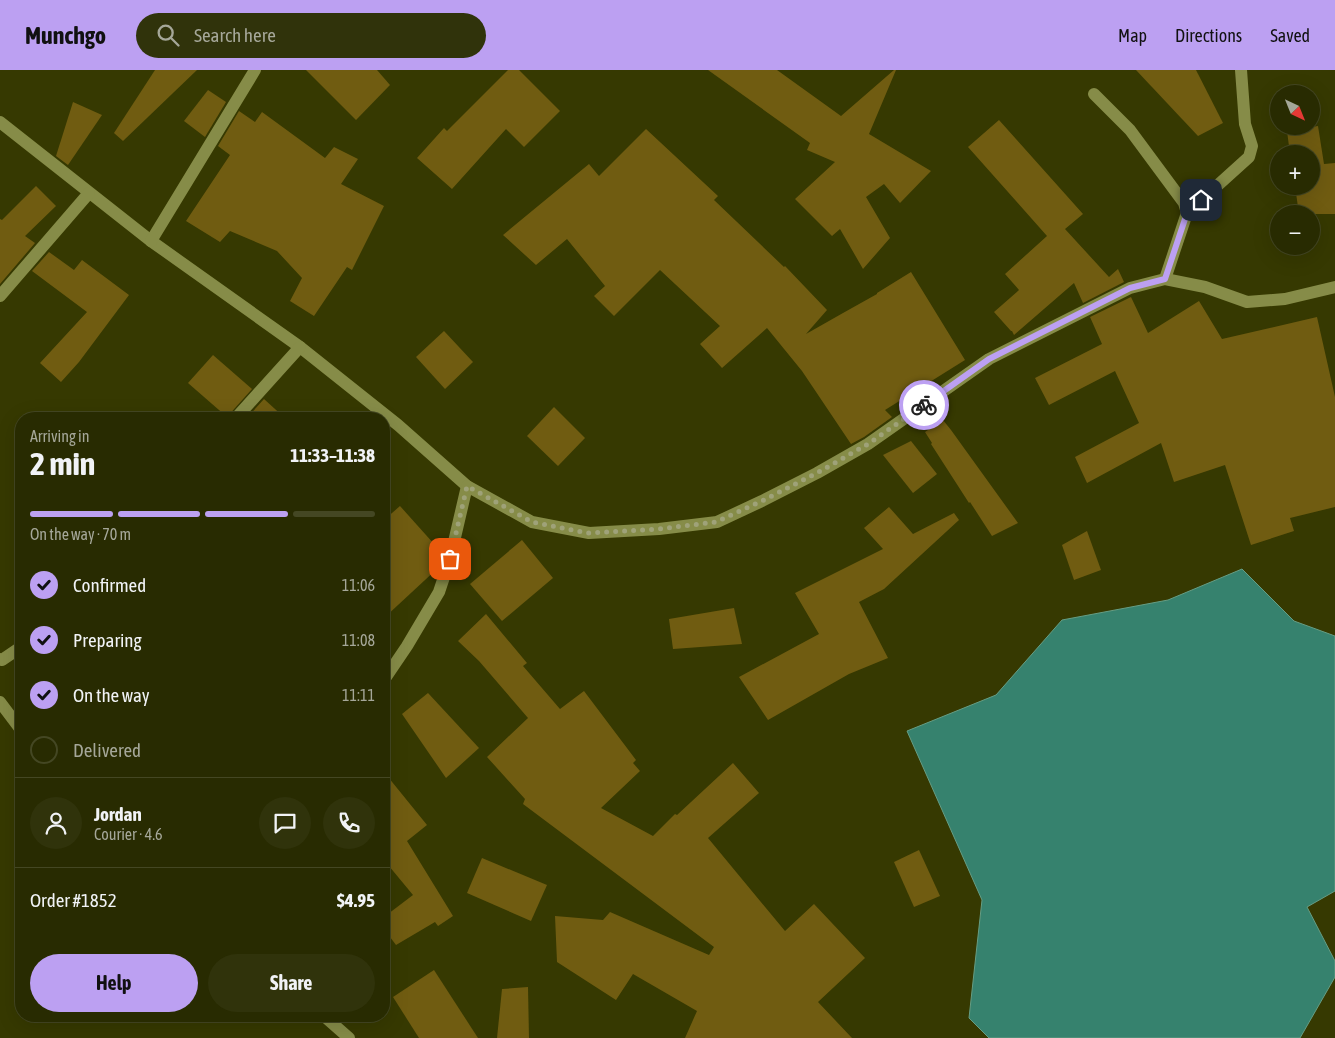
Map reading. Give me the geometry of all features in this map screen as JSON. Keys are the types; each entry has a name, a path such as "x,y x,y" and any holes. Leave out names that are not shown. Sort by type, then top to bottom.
{"street":[{"path":"151,241 255,70"},
{"path":"1165,279 1187,213 1249,156 1252,146 1246,124 1241,70"},
{"path":"1094,94 1130,130 1184,203 1187,213"},
{"path":"0,122 151,241 300,347 383,412"},
{"path":"0,296 89,193"},
{"path":"390,418 467,486 532,522 588,533 659,529 716,522 817,473 868,444 989,359 1130,288 1165,279 1205,287 1246,302 1285,300 1335,288"},
{"path":"241,412 300,347"},
{"path":"390,671 407,646 438,592 450,559 467,486"},
{"path":"1,661 15,651"},
{"path":"0,702 15,722"},
{"path":"331,1022 349,1038"}],"water":[{"path":"1242,569 1294,621 1335,636 1335,891 1307,907 1335,961 1335,977 1300,1038 989,1038 969,1018 982,900 907,731 996,695 1062,620 1168,600"}],"building":[{"path":"155,70 197,70 123,141 114,133"},
{"path":"306,70 377,70 390,85 356,120"},
{"path":"508,70 519,70 560,111 524,147 506,129 452,189 417,158 444,128 447,131"},
{"path":"708,70 777,70 841,116 896,70 869,134 931,171 900,203 884,184 866,197 890,238 863,269 840,229 832,236 795,199 835,162 807,150 810,143"},
{"path":"1136,70 1196,70 1223,123 1198,136"},
{"path":"208,90 226,102 205,137 184,121"},
{"path":"73,102 102,115 68,165 56,156"},
{"path":"239,111 255,122 262,112 325,158 334,147 358,159 341,184 384,206 352,270 347,267 314,316 290,301 302,278 277,251 230,231 220,242 186,221 230,155 218,146"},
{"path":"999,120 1083,214 1065,229 1109,277 1118,269 1124,282 1083,303 1074,283 1014,335 994,312 1019,290 1005,274 1047,236 968,147"},
{"path":"646,129 718,196 714,200 785,266 827,310 806,334 877,294 911,272 965,360 885,410 892,417 851,444 802,371 767,328 722,368 700,344 720,326 660,270 614,316 594,296 605,286 567,239 536,265 503,235 589,164 599,176"},
{"path":"1288,135 1319,135 1324,164 1335,163 1335,214 1320,214 1320,205 1298,205 1296,195 1320,195 1320,145 1289,145"},
{"path":"36,186 56,206 25,236 35,243 0,284 0,219 2,220"},
{"path":"49,252 74,270 82,260 129,295 79,362 61,382 40,363 87,312 32,271"},
{"path":"1131,297 1148,333 1199,301 1222,339 1317,317 1335,397 1335,507 1290,518 1294,531 1251,545 1225,465 1174,482 1161,443 1087,483 1075,457 1139,423 1115,371 1049,405 1035,378 1102,344 1090,317"},
{"path":"444,331 473,362 445,389 416,357"},
{"path":"213,355 252,389 231,412 221,412 188,383"},
{"path":"264,399 278,412 252,412"},
{"path":"554,407 585,438 558,466 527,436"},
{"path":"943,420 1018,523 992,536 925,432"},
{"path":"911,441 937,474 913,493 883,455"},
{"path":"400,506 443,554 439,567 390,612 390,515"},
{"path":"889,507 913,534 954,513 959,520 884,589 859,602 888,658 849,674 768,720 739,677 819,634 795,593 883,549 864,528"},
{"path":"1087,531 1101,570 1074,580 1062,545"},
{"path":"522,540 553,578 502,621 470,584"},
{"path":"734,608 742,644 673,649 669,619"},
{"path":"486,614 527,663 523,666 560,709 584,691 636,760 633,763 640,771 601,808 653,836 733,763 759,793 708,838 785,931 814,904 865,958 818,1002 852,1038 685,1038 697,1011 633,974 616,1000 557,962 555,916 603,920 610,912 709,955 714,947 523,804 525,799 487,757 528,718 479,661 458,641"},
{"path":"428,693 479,748 446,778 402,714"},
{"path":"390,779 427,825 407,841 453,916 438,926 435,922 396,945 390,937 390,912 413,895 390,867"},
{"path":"919,850 940,896 914,907 894,862"},
{"path":"482,858 547,885 531,921 467,893"},
{"path":"434,970 478,1038 419,1038 393,997"},
{"path":"528,987 529,1038 497,1038 502,989"}],"way so far":[{"path":"450,559 467,486 532,522 588,533 659,529 716,522 817,473 868,444 924,405"}],"route":[{"path":"924,405 989,359 1130,288 1165,279 1187,213 1201,200"}]}
